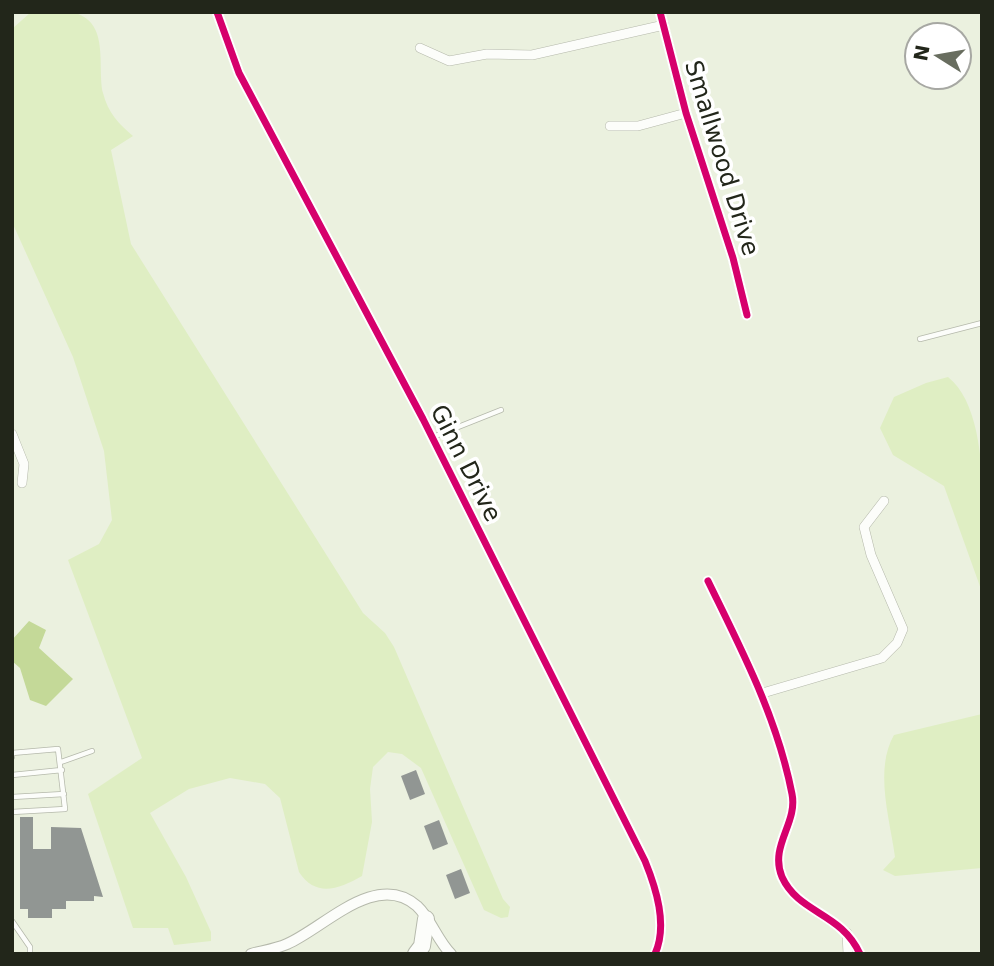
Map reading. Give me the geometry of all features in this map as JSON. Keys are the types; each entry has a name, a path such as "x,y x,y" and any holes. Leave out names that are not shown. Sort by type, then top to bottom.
{"highway":[{"path":"416,954 422,946 426,919"}],"street":[{"name":"Ginn Drive","path":"218,12 239,73 432,437 645,861 657,895 659,937 664,954"},
{"name":"Smallwood Drive","path":"660,12 686,113 733,258 747,315"},
{"path":"420,48 449,61 487,54 532,55 664,25"},
{"path":"610,126 638,126 686,113"},
{"path":"12,433 24,464 22,483"},
{"path":"763,693 882,658 897,643 903,629 871,555 864,527 884,501"},
{"path":"708,581 763,693 793,797 793,807 778,856 782,876 799,900 833,919 846,932 860,954"},
{"path":"251,954 286,945 373,895 397,895 416,905 438,940 451,954"},
{"path":"846,932 848,954"},
{"name":"Ginn Drive","path":"654,954 659,937"}],"lane":[{"path":"920,339 982,323"},
{"path":"432,437 501,410"},
{"path":"12,755 58,749 65,810 12,812"},
{"path":"61,762 92,751"},
{"path":"12,775 62,770"},
{"path":"12,797 64,794"},
{"path":"12,921 30,947 30,954"}],"shaded area":[{"path":"31,12 75,13 86,18 93,26 100,47 105,100 115,118 133,136 111,150 131,244 363,613 385,633 394,647 503,899 510,907 508,917 501,918 484,910 421,768 402,754 388,752 373,767 370,789 372,822 362,876 345,885 328,889 320,888 306,880 299,872 280,798 265,784 230,778 189,789 150,813 186,877 211,932 211,941 174,945 168,928 133,928 88,794 142,758 68,560 99,544 112,520 104,451 73,357 12,222 12,29"},
{"path":"948,377 963,394 973,418 979,446 983,509 982,592 944,486 893,455 880,428 894,397"},
{"path":"29,621 46,630 39,648 73,679 46,706 30,700 20,668 12,661 12,640"},
{"path":"982,714 982,868 895,876 883,870 895,857 884,779 888,749 894,735"}],"building":[{"path":"416,770 425,794 410,800 401,776"},
{"path":"20,817 33,817 33,849 51,849 51,827 81,828 103,897 94,896 94,901 66,901 66,909 52,909 52,918 28,918 28,909 20,909"},
{"path":"439,820 448,844 433,850 424,826"},
{"path":"461,869 470,893 455,899 446,875"}],"cycle path":[{"path":"217,12 239,73 423,419 645,861 659,907 659,943 655,954"},
{"path":"660,12 686,113 733,258 747,315"},
{"path":"708,581 768,711 785,766 793,805 779,855 782,877 799,899 842,929 860,954"}]}
